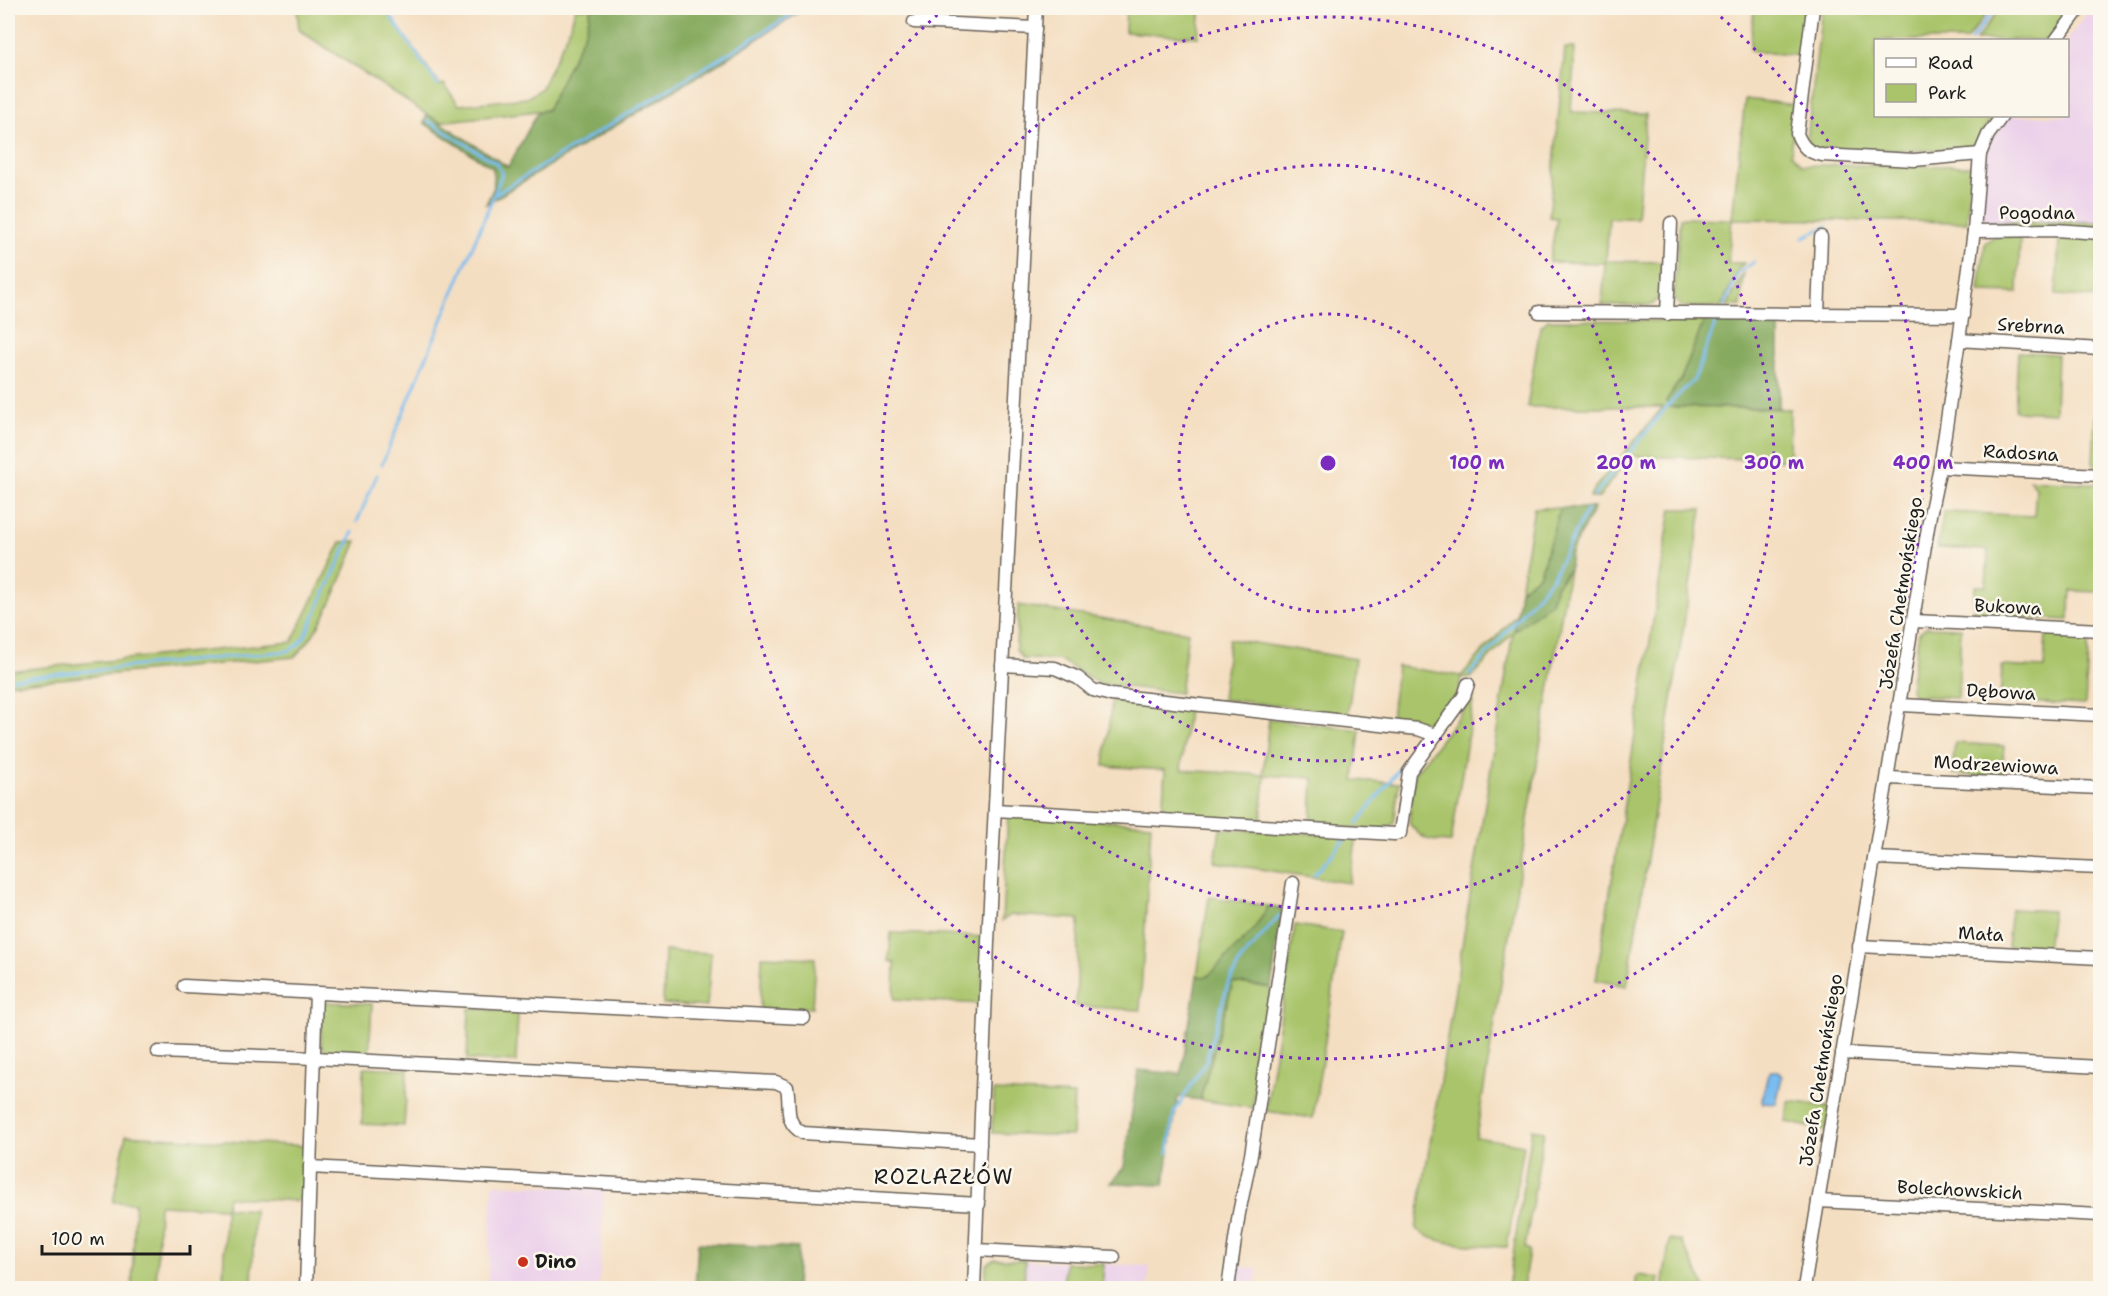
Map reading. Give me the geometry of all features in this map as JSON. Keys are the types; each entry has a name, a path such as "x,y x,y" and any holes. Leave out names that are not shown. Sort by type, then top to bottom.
{"street":[{"path":"974,1288 1002,665 1036,8"},
{"path":"1813,8 1797,134 1802,146 1810,153 1914,160 1980,154 1988,135 2001,117"},
{"path":"2057,39 2080,8"},
{"path":"914,22 1035,28"},
{"name":"Józefa Chełmońskiego","path":"1804,1288 1859,946 1889,778 1930,515 1940,467 1974,231 1980,154"},
{"path":"1666,314 1671,223"},
{"name":"Pogodna","path":"1974,231 2055,230 2100,233"},
{"path":"1818,315 1821,237"},
{"path":"1539,312 1963,315"},
{"name":"Srebrna","path":"1959,340 2100,349"},
{"name":"Radosna","path":"1940,467 2100,475"},
{"name":"Bukowa","path":"1914,621 2100,630"},
{"path":"1002,665 1055,668 1078,678 1093,690 1111,695 1418,729 1435,735"},
{"path":"995,810 1400,833 1409,772 1464,696 1468,684"},
{"name":"Dębowa","path":"1900,705 2100,715"},
{"name":"Modrzewiowa","path":"1889,778 2100,788"},
{"path":"1875,858 2100,868"},
{"path":"1228,1288 1239,1213 1253,1144 1293,884"},
{"name":"Mała","path":"1859,946 2100,958"},
{"path":"184,986 804,1018"},
{"path":"306,1288 316,993"},
{"path":"158,1052 776,1082 787,1087 789,1117 794,1128 803,1133 980,1144"},
{"path":"1842,1053 2100,1067"},
{"path":"310,1167 979,1204"},
{"name":"Bolechowskich","path":"1818,1201 2100,1215"},
{"path":"976,1250 1114,1257"}],"shaded area":[{"path":"2091,8 2100,8 2100,222 1978,222 1988,145 2009,117 2069,117 2068,39"},
{"path":"493,1184 604,1189 599,1288 487,1288"},
{"path":"1025,1260 1065,1263 1063,1288 1024,1288"},
{"path":"1104,1264 1150,1266 1147,1288 1102,1288"},
{"path":"1238,1266 1258,1269 1254,1288 1235,1288"}],"green space":[{"path":"297,8 385,8 440,85 444,84 459,105 527,98 541,89 568,32 576,8 591,8 586,30 547,110 438,122 299,30"},
{"path":"591,8 806,8 486,204 494,187 493,168 424,123 427,114 508,167 538,112 547,110 586,30"},
{"path":"906,8 965,8 965,18 927,16 924,13 906,12"},
{"path":"1126,8 1201,8 1198,37 1125,32"},
{"path":"1754,8 1806,8 1801,56 1750,51"},
{"path":"1822,8 1991,8 1967,39 1874,39 1874,117 1993,117 1980,135 1974,151 1814,149 1807,141"},
{"path":"2000,8 2071,8 2049,39 1977,39"},
{"path":"1565,48 1575,48 1571,112 1646,114 1637,218 1609,218 1606,261 1662,262 1659,298 1652,305 1602,305 1605,263 1549,262 1557,218 1549,217"},
{"path":"1745,99 1796,105 1791,154 1802,165 1971,166 1967,222 1732,219"},
{"path":"1680,218 1732,219 1728,263 1744,263 1738,270 1721,307 1681,307 1674,298"},
{"path":"1978,222 2100,222 2100,230 1981,226"},
{"path":"1995,236 2020,236 2018,293 1979,292 1985,243"},
{"path":"2059,237 2100,237 2100,298 2056,295"},
{"path":"1744,273 1741,306 1727,306"},
{"path":"1548,320 1704,321 1681,379 1666,401 1669,407 1790,409 1789,460 1629,456 1599,498 1590,498 1593,490 1663,407 1527,407 1540,327"},
{"path":"1704,321 1779,322 1779,408 1669,407 1666,401 1681,379"},
{"path":"2018,352 2057,354 2055,413 2015,411"},
{"path":"2095,415 2100,415 2100,466 2093,465"},
{"path":"2030,480 2100,484 2098,556 2100,556 2100,592 2071,591 2069,620 1973,616 1975,586 1986,586 1988,550 1937,548 1944,512 2034,516 2036,488"},
{"path":"1534,508 1560,508 1540,574 1520,590"},
{"path":"1560,508 1594,508 1571,552 1569,569 1556,586 1551,602 1514,631 1520,590 1540,574"},
{"path":"1671,509 1702,509 1627,986 1596,980"},
{"path":"357,541 323,619 294,657 8,684 8,671 292,642 341,542"},
{"path":"1569,569 1476,1137 1524,1145 1507,1247 1446,1242 1425,1235 1416,1229 1513,632 1471,678 1461,677 1459,692 1437,720 1424,722 1391,719 1397,666 1461,676 1516,615 1514,630 1551,602 1556,586"},
{"path":"1018,605 1188,632 1180,693 1100,684 1060,660 1023,659 1016,650"},
{"path":"1926,627 1961,628 1958,698 1915,696 1910,689 1919,633"},
{"path":"2046,633 2089,635 2085,705 2000,701 2002,666 2044,668"},
{"path":"1229,639 1355,659 1348,714 1222,699"},
{"path":"1474,696 1451,842 1427,839 1422,837 1409,823 1415,773"},
{"path":"1112,700 1188,709 1181,770 1263,775 1269,719 1360,730 1354,780 1399,783 1394,823 1384,830 1311,826 1313,778 1265,775 1261,822 1162,817 1165,770 1104,766"},
{"path":"1955,743 2004,746 2002,777 1952,774"},
{"path":"1008,814 1151,824 1140,1010 1076,1006 1079,919 1011,915 1002,921"},
{"path":"1220,829 1357,836 1349,883 1215,862"},
{"path":"1209,897 1269,906 1252,932 1207,978 1197,976"},
{"path":"1269,906 1282,908 1271,988 1233,982 1200,1100 1178,1097 1164,1185 1111,1183 1124,1167 1138,1070 1181,1074 1197,976 1207,977 1252,932"},
{"path":"2011,909 2052,911 2047,948 2007,946"},
{"path":"1295,925 1342,932 1313,1118 1266,1111"},
{"path":"891,933 985,937 982,1004 894,999 895,962 889,961"},
{"path":"665,951 711,953 707,1007 663,1004"},
{"path":"762,956 815,958 812,1008 760,1009"},
{"path":"1233,982 1271,988 1252,1108 1200,1100"},
{"path":"322,1002 372,1004 369,1055 329,1053 321,1045"},
{"path":"469,1008 518,1012 516,1062 467,1060"},
{"path":"364,1067 408,1069 404,1126 362,1124"},
{"path":"994,1091 1074,1095 1072,1136 992,1133"},
{"path":"1789,1101 1830,1107 1826,1131 1786,1122"},
{"path":"1532,1129 1544,1131 1525,1248 1529,1250 1523,1288 1508,1288"},
{"path":"126,1135 306,1146 304,1194 297,1201 228,1197 226,1208 254,1210 252,1288 223,1288 225,1208 159,1205 156,1288 132,1288 135,1203 113,1202"},
{"path":"1670,1239 1681,1241 1706,1288 1662,1288"},
{"path":"698,1243 798,1248 796,1288 695,1288"},
{"path":"994,1259 1025,1260 1024,1288 985,1288 986,1265"},
{"path":"1065,1263 1104,1264 1102,1288 1063,1288"},
{"path":"1637,1275 1659,1278 1657,1288 1635,1288"}],"water":[{"path":"1771,1071 1778,1071 1782,1077 1776,1104 1763,1103 1762,1100 1768,1074"}],"waterway":[{"path":"385,8 438,85"},
{"path":"494,195 803,8"},
{"path":"1972,39 1995,8"},
{"path":"382,464 502,173 496,163 428,121"},
{"path":"1804,237 1827,226"},
{"path":"1724,306 1739,273 1754,262"},
{"path":"1594,496 1670,403 1694,380 1716,322"},
{"path":"357,522 377,475"},
{"path":"1469,675 1552,578 1587,510"},
{"path":"8,679 288,651 298,645 305,636 353,532"},
{"path":"1357,824 1415,748"},
{"path":"1314,875 1345,839"},
{"path":"1168,1153 1174,1113 1206,1061 1227,987 1241,960 1280,915"}],"place":[{"name":"Dino","path":"523,1262"}],"district":[{"name":"ROZLAZŁÓW","path":"944,1177"}]}
